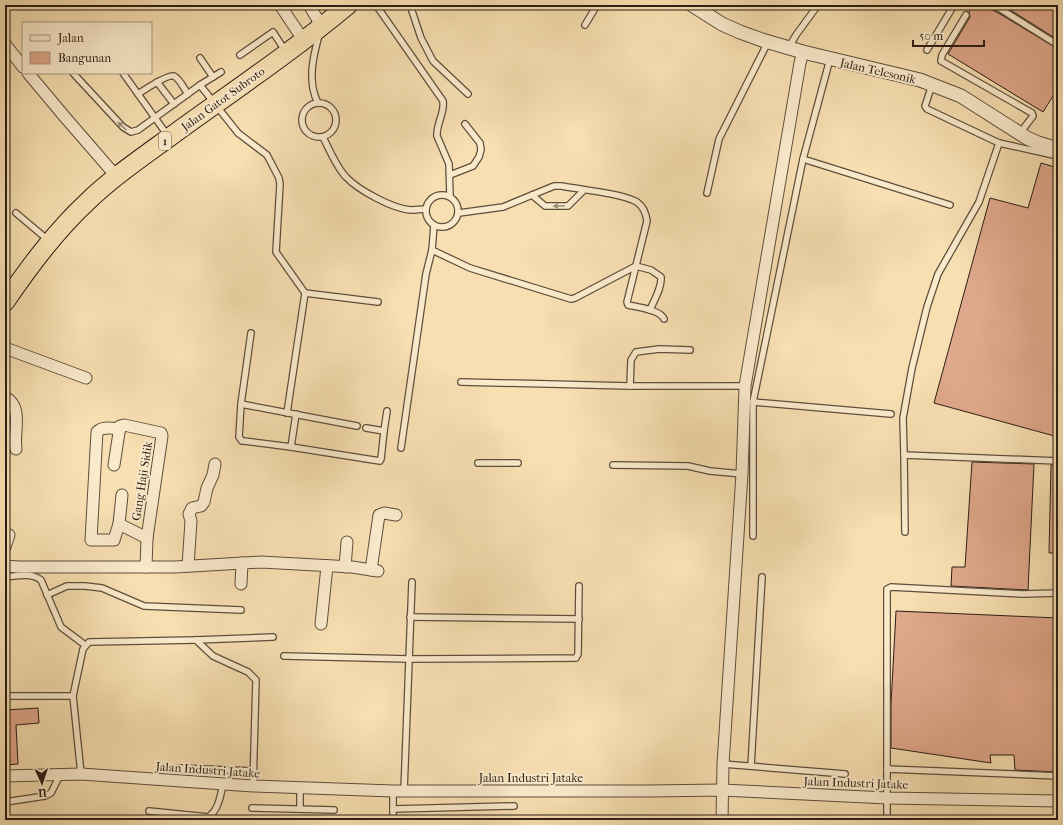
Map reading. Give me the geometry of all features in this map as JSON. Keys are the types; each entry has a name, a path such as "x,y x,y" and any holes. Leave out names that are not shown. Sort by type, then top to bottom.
{"highway":[{"name":"Jalan Gatot Subroto","path":"5,302 50,241 87,202 116,176 287,54 348,5"}],"street":[{"path":"280,5 304,41"},
{"path":"309,5 322,27"},
{"name":"Jalan Telesonik","path":"692,5 722,24 768,42 830,59 901,75 960,96 1038,143 1058,149"},
{"path":"5,44 19,62"},
{"path":"722,820 723,764 742,474 745,386 803,52"},
{"path":"29,74 116,176"},
{"path":"5,348 86,378"},
{"path":"5,397 13,404 16,414 14,441 16,449"},
{"name":"Gang Haji Sidik","path":"120,429 120,426 124,425 160,432 162,434 147,538 146,567"},
{"path":"114,465 120,429 100,429 98,432 91,540 114,540 119,524 122,495"},
{"path":"188,566 191,521 189,514 192,508 201,506 204,502 215,464"},
{"path":"5,566 19,568 146,567 261,562 374,570 379,515 384,513 396,515"},
{"path":"119,524 147,538"},
{"path":"5,547 9,535"},
{"path":"346,567 347,542"},
{"path":"241,584 242,563"},
{"path":"321,624 327,566"},
{"name":"Jalan Industri Jatake","path":"5,776 80,774 253,786 393,791 722,790 887,798 1058,801"}],"lane":[{"path":"376,5 443,101 444,107 437,131 449,164 450,196"},
{"path":"412,5 412,10 421,38 433,61 468,94"},
{"path":"585,25 597,5"},
{"path":"789,48 796,35 818,5"},
{"path":"927,50 954,5"},
{"path":"994,5 1058,45"},
{"path":"966,15 942,55 941,61 1032,113 1033,116 1020,133"},
{"path":"318,103 312,85 312,73 315,50 322,27"},
{"path":"240,55 273,32 287,54"},
{"path":"707,193 719,139 768,42"},
{"path":"200,58 212,77"},
{"path":"753,536 752,402 803,159 830,59"},
{"path":"76,74 127,131 132,132 138,130 200,85 221,72"},
{"path":"124,74 169,138"},
{"path":"138,94 158,82 172,76 175,77 188,94"},
{"path":"158,82 174,104"},
{"path":"200,85 238,133 267,155 279,178 280,184 276,252 305,293 287,412"},
{"path":"932,85 926,101 925,106 927,109 999,143 1058,156"},
{"path":"318,103 326,104 333,110 336,118 336,126 331,133 323,137 314,137 306,131 302,123 303,113 309,106 318,103"},
{"path":"450,175 473,166 479,157 481,150 480,143 465,124"},
{"path":"323,137 345,177 362,189 397,207 412,210 426,209"},
{"path":"905,532 904,418 912,368 927,307 938,274 979,202 999,143"},
{"path":"803,159 950,205"},
{"path":"459,213 503,208 554,186 562,186 626,198 637,202 646,213 647,221 628,304 650,310 662,315 664,319"},
{"path":"532,195 545,206 568,206 584,190"},
{"path":"438,195 444,195 450,196 455,201 458,206 459,213 454,222 445,227 434,225 430,221 426,209 432,198 438,195"},
{"path":"16,213 50,241"},
{"path":"402,448 426,274 432,250 434,225"},
{"path":"432,250 470,268 571,299 636,266 651,270 661,277 658,290 650,310"},
{"path":"305,293 378,302"},
{"path":"251,333 241,404 239,437 242,441 380,461 386,411"},
{"path":"630,386 632,360 636,352 659,349 690,350"},
{"path":"461,382 630,386 745,386"},
{"path":"752,402 891,414"},
{"path":"241,404 357,426"},
{"path":"291,447 296,414"},
{"path":"366,428 384,431"},
{"path":"904,455 1058,461"},
{"path":"478,463 518,463"},
{"path":"613,465 688,466 710,471 742,474"},
{"path":"5,577 32,575 41,580 61,627 85,645"},
{"path":"751,766 762,577"},
{"path":"404,791 412,582"},
{"path":"47,595 67,586 85,586 109,591 144,606 241,610"},
{"path":"284,656 409,659 576,658 578,654 579,586"},
{"path":"887,820 887,589 891,587 1023,594 1058,593"},
{"path":"410,617 579,619"},
{"path":"80,774 73,696 83,649 89,642 273,637"},
{"path":"196,640 214,656 248,672 256,680 253,786"},
{"path":"5,696 73,696"},
{"path":"723,764 845,774"},
{"path":"178,768 254,771"},
{"path":"886,768 1058,776"},
{"path":"5,802 45,796 51,793 60,775"},
{"path":"149,811 208,818 215,810 220,799 223,784"},
{"path":"300,788 300,809"},
{"path":"393,791 393,820"},
{"path":"393,809 514,806"},
{"path":"5,807 5,820"},
{"path":"252,808 334,810"}],"building":[{"path":"973,5 983,5 1058,49 1058,88 1043,112 948,54 970,17 969,12"},
{"path":"1058,5 1058,40 1004,6"},
{"path":"1041,163 1058,168 1058,437 934,403 990,198 1028,208"},
{"path":"972,462 1034,464 1028,590 951,586 952,567 965,567"},
{"path":"1051,465 1058,465 1058,553 1049,553"},
{"path":"896,611 1058,618 1058,772 1015,770 1014,755 990,755 991,763 891,748 891,704"},
{"path":"38,708 39,723 16,725 18,764 5,765 5,710"}]}
